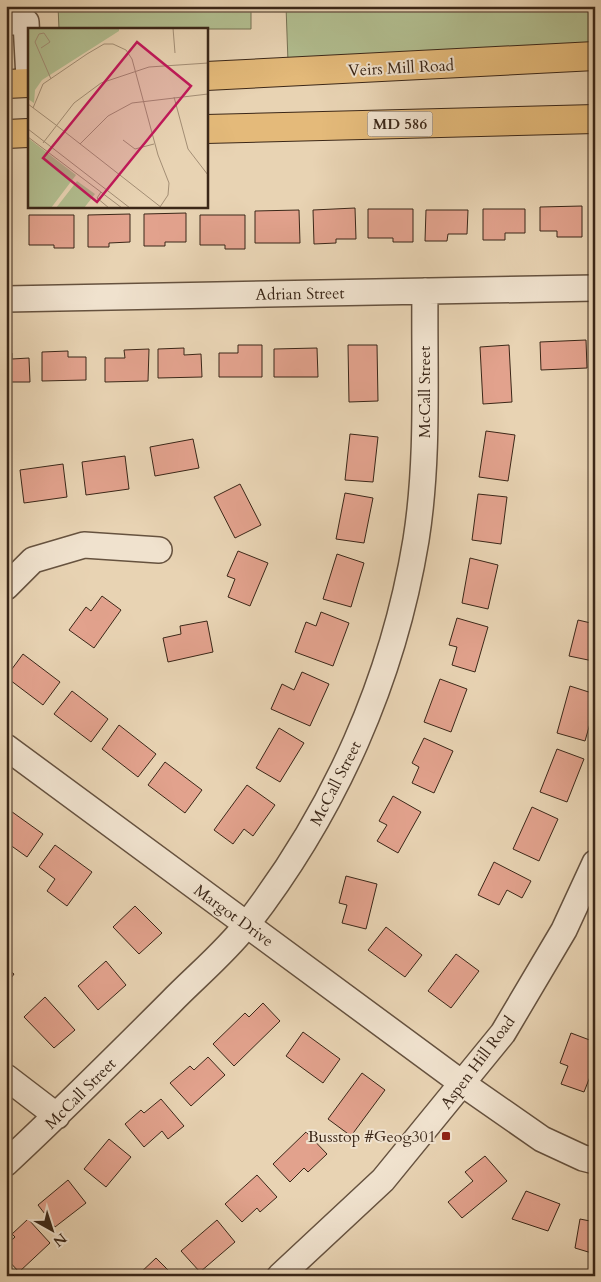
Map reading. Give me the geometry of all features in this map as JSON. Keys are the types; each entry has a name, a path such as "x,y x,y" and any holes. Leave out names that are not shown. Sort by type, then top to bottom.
{"main road":[{"name":"Veirs Mill Road","path":"208,76 595,56"},
{"path":"6,84 28,81"},
{"name":"MD 586","path":"208,129 595,119"},
{"path":"6,134 28,133"}],"street":[{"path":"6,22 26,22 28,61"},
{"name":"Adrian Street","path":"6,299 595,288"},
{"name":"McCall Street","path":"6,1163 57,1116 247,925 302,847 336,787 370,713 397,630 416,539 423,470 425,291"},
{"path":"6,587 33,560 84,545 159,550"},
{"name":"Margot Drive","path":"6,747 462,1084 542,1140 583,1158 595,1161"},
{"name":"Aspen Hill Road","path":"280,1276 383,1180 503,1033 564,930 595,863"},
{"path":"6,1077 57,1116"}],"green space":[{"path":"58,6 251,6 251,29 59,28"},
{"path":"286,6 595,6 595,56 288,62"}],"building":[{"path":"582,206 582,237 557,237 557,231 540,231 540,207"},
{"path":"355,208 356,239 336,239 336,243 314,244 313,210"},
{"path":"368,209 413,209 413,242 393,242 393,238 368,238"},
{"path":"483,209 525,209 525,233 505,233 505,240 483,240"},
{"path":"299,210 300,243 255,243 255,211"},
{"path":"426,210 468,210 467,234 448,234 447,241 425,241"},
{"path":"186,213 186,242 165,242 165,246 144,246 144,214"},
{"path":"130,214 130,242 109,243 109,247 88,247 88,215"},
{"path":"29,215 74,215 74,248 54,248 54,245 29,245"},
{"path":"200,215 245,215 245,249 225,249 225,245 200,245"},
{"path":"586,340 587,368 541,370 540,342"},
{"path":"238,345 262,345 262,377 219,377 219,353 238,353"},
{"path":"348,345 377,345 378,401 349,402"},
{"path":"509,345 512,402 483,404 480,347"},
{"path":"184,348 184,355 201,354 202,377 158,378 158,349"},
{"path":"317,348 318,377 274,377 274,349"},
{"path":"149,349 148,381 105,382 105,358 125,358 124,350"},
{"path":"68,351 68,357 86,357 86,380 42,381 42,352"},
{"path":"6,353 12,353 12,359 29,358 30,382 6,382"},
{"path":"486,431 515,435 508,481 479,477"},
{"path":"350,434 378,437 373,482 345,480"},
{"path":"193,439 199,468 155,476 150,447"},
{"path":"125,456 129,489 86,495 82,462"},
{"path":"63,464 67,497 24,503 20,470"},
{"path":"240,484 261,525 235,538 214,497"},
{"path":"345,493 373,498 364,543 336,539"},
{"path":"478,494 507,497 501,544 472,540"},
{"path":"238,551 268,563 250,606 228,597 235,579 227,576"},
{"path":"337,554 364,563 351,607 323,599"},
{"path":"470,558 498,565 488,609 462,603"},
{"path":"102,596 121,610 94,648 69,630 86,607 91,611"},
{"path":"321,612 349,623 333,666 295,652 306,622 316,626"},
{"path":"457,618 488,627 475,672 452,665 457,647 449,645"},
{"path":"578,620 595,624 593,661 569,656"},
{"path":"207,621 213,652 168,662 163,638 181,634 180,626"},
{"path":"23,654 60,682 43,705 6,677"},
{"path":"302,672 329,684 310,726 271,709 282,684 294,690"},
{"path":"440,679 467,689 451,732 424,722"},
{"path":"570,686 595,694 595,706 585,741 557,733"},
{"path":"72,691 108,719 91,742 54,714"},
{"path":"119,725 156,754 138,777 102,749"},
{"path":"279,728 304,743 280,782 256,768"},
{"path":"424,738 453,751 434,793 412,783 419,767 412,763"},
{"path":"557,749 584,759 567,802 540,792"},
{"path":"165,762 202,790 185,813 148,785"},
{"path":"247,785 275,805 253,836 244,829 233,844 214,830"},
{"path":"393,796 421,812 398,853 377,841 387,825 379,821"},
{"path":"532,807 558,819 539,861 513,849"},
{"path":"8,809 43,834 27,857 6,842 6,811"},
{"path":"55,845 92,872 67,906 47,891 55,879 39,867"},
{"path":"494,862 531,881 522,898 507,890 499,905 478,895"},
{"path":"346,876 377,884 366,929 342,923 347,905 339,903"},
{"path":"135,906 162,933 139,954 113,927"},
{"path":"386,927 422,955 405,977 368,950"},
{"path":"456,954 479,971 451,1008 428,991"},
{"path":"106,961 126,985 98,1010 78,986"},
{"path":"6,968 14,974 6,985"},
{"path":"45,997 75,1030 54,1048 24,1017"},
{"path":"263,1003 280,1021 234,1066 213,1044 245,1013 249,1017"},
{"path":"303,1032 340,1059 323,1083 286,1056"},
{"path":"571,1033 595,1042 595,1064 584,1092 561,1084 568,1066 560,1063"},
{"path":"208,1057 225,1075 191,1106 170,1083 190,1066 194,1070"},
{"path":"362,1073 385,1090 351,1136 328,1119"},
{"path":"161,1099 184,1126 168,1139 162,1131 144,1147 125,1124 141,1110 144,1113"},
{"path":"306,1132 327,1154 308,1172 304,1168 290,1182 273,1164"},
{"path":"109,1139 131,1157 106,1187 84,1169"},
{"path":"485,1156 507,1181 462,1218 448,1202 473,1181 465,1172"},
{"path":"257,1175 277,1197 260,1212 257,1208 242,1222 225,1204"},
{"path":"68,1180 86,1203 55,1227 38,1205"},
{"path":"526,1191 560,1204 548,1231 512,1219"},
{"path":"28,1219 50,1243 19,1272 6,1258 6,1245 15,1237 12,1234"},
{"path":"580,1219 595,1222 595,1254 575,1248"},
{"path":"217,1220 235,1242 200,1272 181,1251"},
{"path":"156,1258 174,1276 137,1276"}],"place":[{"name":"Busstop #Geog301","path":"446,1136"}]}
